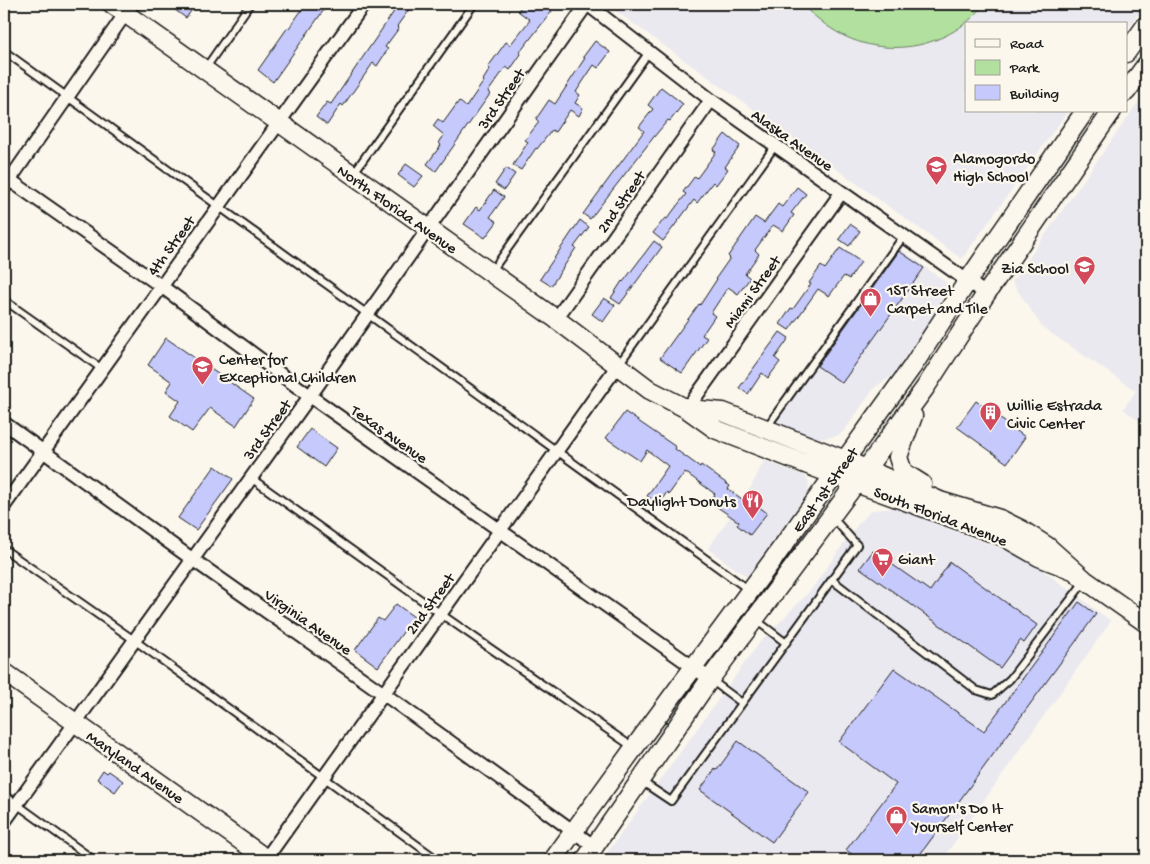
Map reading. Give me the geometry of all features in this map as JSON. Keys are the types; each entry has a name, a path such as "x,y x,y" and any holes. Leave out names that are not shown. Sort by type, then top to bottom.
{"main road":[{"name":"North Florida Avenue","path":"123,7 204,70 556,319 650,390 687,408 715,428 834,475"},
{"path":"1128,50 1146,25"},
{"path":"1128,89 1146,65"},
{"name":"East 1st Street","path":"553,860 912,368 968,282 1084,112"},
{"name":"East 1st Street","path":"590,854 710,680 925,388 986,294 1111,112"},
{"path":"925,388 904,436 898,457 903,472 938,492 978,506 1000,519"},
{"name":"North Florida Avenue","path":"687,408 723,412 845,460 862,476"},
{"name":"South Florida Avenue","path":"834,475 862,476 1000,519 1047,546 1079,575 1146,623"},
{"name":"South Florida Avenue","path":"862,476 1004,537 1039,557 1079,575"},
{"name":"Maryland Avenue","path":"4,672 267,860"}],"street":[{"name":"4th Street","path":"4,506 364,4"},
{"name":"Alaska Avenue","path":"587,4 711,100 986,294"},
{"name":"3rd Street","path":"4,822 310,396 587,4"},
{"path":"6,181 68,96 123,7"},
{"name":"2nd Street","path":"556,319 711,100"},
{"name":"Texas Avenue","path":"6,181 161,286 310,396 710,680"},
{"name":"Miami Street","path":"687,408 841,193"},
{"name":"2nd Street","path":"267,860 618,365"},
{"name":"Virginia Avenue","path":"4,423 574,832 590,854"}],"lane":[{"path":"204,70 250,4"},
{"path":"352,175 474,4"},
{"path":"4,52 68,96 750,591"},
{"path":"490,273 649,52"},
{"path":"618,365 775,146"},
{"path":"766,429 903,237"},
{"path":"4,300 102,369"},
{"path":"251,478 441,614 634,748"},
{"path":"640,781 671,801 832,580 857,545 832,516"},
{"path":"4,549 134,640 438,860"},
{"path":"832,580 976,690 992,695 1010,679 1079,575"},
{"path":"755,619 786,643"},
{"path":"710,680 742,703"},
{"path":"4,795 94,860"}],"shaded area":[{"name":"Alamogordo High School","path":"606,4 1146,4 1128,28 1128,22 965,22 965,112 1067,112 962,259"},
{"path":"1146,91 1146,426 1123,409 1136,391 1042,327 1012,282"},
{"path":"898,247 950,285 926,327 893,375 875,387 844,431 837,436 810,440 775,424"},
{"path":"764,461 804,475 809,482 808,492 747,577 708,549 752,485"},
{"path":"895,508 1006,550 1040,568 1111,621 942,860 602,860 760,642 810,591 858,524 872,510"}],"green space":[{"path":"802,4 985,4 969,21 950,34 929,42 907,47 885,47 863,43 842,35"}],"building":[{"path":"167,4 196,4 186,18"},
{"path":"306,4 328,4 273,82 258,70"},
{"path":"399,4 413,4 397,26 399,28 385,47 388,49 377,66 373,63 343,106 341,104 327,125 316,117 327,102 331,104"},
{"path":"523,4 542,4 552,11 520,52 521,54 510,70 506,67 488,92 490,94 436,171 427,164 441,145 439,143 444,135 433,126 438,119 443,123 459,101 466,107 484,81 490,69 488,67 506,42 510,45 530,20 518,11"},
{"path":"595,41 610,52 598,68 594,65 576,92 580,95 575,103 583,108 579,116 570,110 555,132 552,130 536,148 521,170 513,165 528,142 525,140 539,122 536,119 549,100 555,104 585,58 583,57"},
{"path":"661,87 683,104 653,138 590,219 583,214 644,131 639,127 653,109 648,105"},
{"path":"725,134 740,146 725,167 728,169 716,185 713,182 697,203 694,200 663,241 653,233 665,218 667,219 686,194 683,192 695,176 697,178 716,152 713,150"},
{"path":"406,164 423,176 414,187 398,175"},
{"path":"506,168 515,174 504,190 495,184"},
{"path":"797,187 806,194 791,213 794,215 783,231 773,225 755,250 759,254 745,274 750,278 738,294 728,287 711,313 715,316 702,335 707,338 682,373 660,358 700,305 730,258 728,256 755,217 764,223 778,204 782,207"},
{"path":"494,190 504,197 490,217 497,222 485,238 464,224 476,207 480,210"},
{"path":"580,220 589,227 574,247 576,248 551,286 540,279"},
{"path":"850,224 860,231 849,246 839,239"},
{"path":"654,241 662,247 620,304 611,298"},
{"path":"840,248 861,262 849,279 844,276 829,296 818,289 789,330 780,324 811,284 809,283 821,266 825,269"},
{"name":"1ST Street Carpet and Tile","path":"899,251 924,268 842,383 817,366"},
{"path":"604,298 615,305 603,322 592,314"},
{"path":"780,332 789,338 775,358 780,362 768,378 762,373 748,394 739,388"},
{"name":"Center for Exceptional Children","path":"166,338 254,399 236,426 210,408 192,432 170,416 180,401 166,391 172,382 148,365"},
{"name":"Willie Estrada Civic Center","path":"976,401 1025,437 1007,463 957,427"},
{"path":"625,412 676,447 675,449 700,467 701,465 730,486 728,489 752,506 754,503 767,513 750,535 737,525 739,522 710,502 715,494 685,472 659,504 647,496 668,466 647,450 640,461 606,438"},
{"path":"310,429 337,448 324,467 297,447"},
{"path":"215,466 233,479 196,530 178,518"},
{"path":"873,551 930,591 950,562 1037,625 1024,643 1020,640 1000,668 860,568"},
{"path":"1079,602 1096,614 916,860 860,860 846,850 896,784 839,742 894,668 984,731"},
{"path":"396,604 414,617 378,667 355,650 378,618 383,621"},
{"path":"738,741 809,792 772,842 700,790"},
{"path":"103,770 107,773 109,771 123,781 115,792 97,779"}],"place":[{"name":"Alamogordo High School","path":"937,185"},
{"name":"Zia School","path":"1085,286"},
{"name":"1ST Street Carpet and Tile","path":"871,317"},
{"name":"Center for Exceptional Children","path":"203,386"},
{"name":"Willie Estrada Civic Center","path":"991,432"},
{"name":"Daylight Donuts","path":"752,519"},
{"name":"Giant","path":"882,577"},
{"name":"Samon's Do It Yourself Center","path":"896,835"}]}
